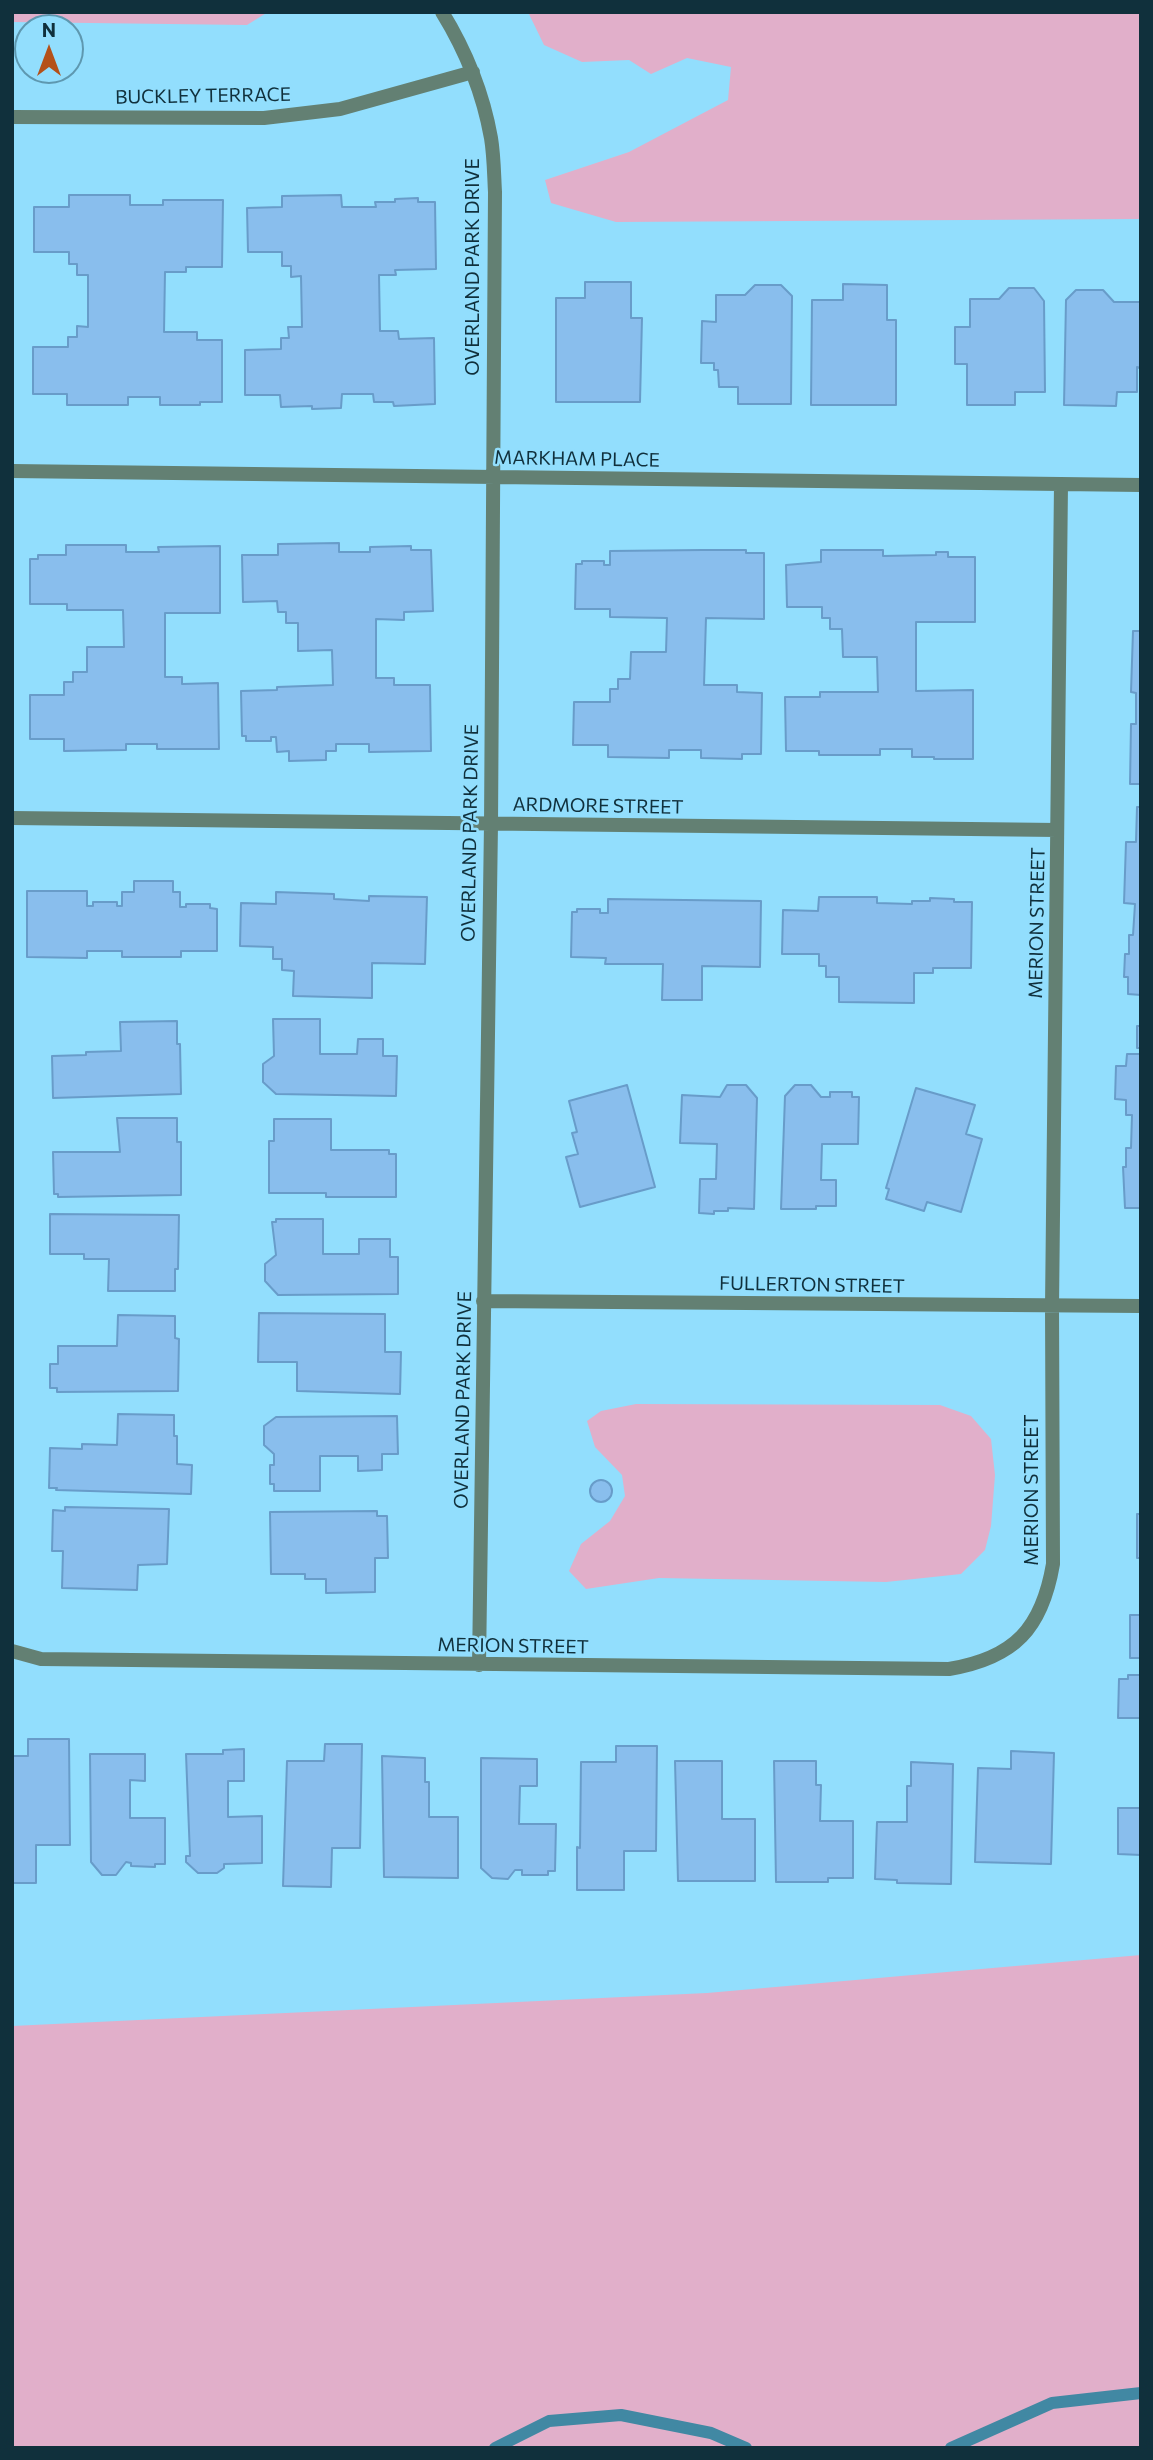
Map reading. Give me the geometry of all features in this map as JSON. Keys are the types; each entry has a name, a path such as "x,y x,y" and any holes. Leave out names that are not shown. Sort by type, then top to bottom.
{"street":[{"name":"OVERLAND PARK DRIVE","path":"442,12 457,35 473,72 491,139 495,192 491,824 479,1665"},
{"name":"BUCKLEY TERRACE","path":"12,117 264,118 340,109 473,72"},
{"name":"MARKHAM PLACE","path":"12,471 1141,485"},
{"name":"MERION STREET","path":"12,1651 41,1658 479,1665 949,1668 972,1665 1006,1650 1018,1641 1031,1626 1048,1594 1053,1564 1052,1307 1061,484"},
{"name":"ARDMORE STREET","path":"12,818 1057,830"},
{"name":"FULLERTON STREET","path":"483,1301 1141,1307"}],"shaded area":[{"path":"12,12 268,12 247,25 84,23 84,14 14,14 12,22"},
{"path":"528,12 1141,12 1141,219 616,222 551,203 545,180 629,152 728,100 731,67 687,58 651,74 629,60 582,62 544,45"},
{"path":"636,1404 940,1405 971,1416 991,1439 995,1475 991,1526 985,1550 961,1574 886,1582 659,1578 586,1589 569,1571 581,1544 610,1521 625,1496 622,1475 595,1447 587,1421 601,1411"},
{"path":"1141,1955 1141,2448 12,2448 12,2026 707,1993"}],"building":[{"path":"69,195 130,195 130,205 163,205 163,200 223,200 222,267 186,267 186,272 165,272 164,332 197,332 197,340 222,340 222,402 160,405 160,397 128,397 128,405 67,405 67,394 33,394 33,347 68,347 68,337 77,337 77,326 88,327 88,275 77,275 77,264 69,264 69,252 34,252 34,207 69,207"},
{"path":"341,195 342,207 376,207 375,202 395,202 395,199 418,198 418,202 435,202 436,269 395,270 396,275 379,275 380,331 398,331 399,339 434,338 435,404 394,406 393,402 374,402 373,394 342,394 341,408 312,409 312,406 281,407 280,395 245,395 245,350 281,349 281,338 289,338 288,327 302,327 301,276 291,277 291,266 282,266 282,252 248,252 247,208 282,207 282,196"},
{"path":"585,282 631,282 631,318 642,318 640,402 556,402 556,298 585,298"},
{"path":"843,284 887,285 887,320 896,320 896,405 811,405 812,300 843,300"},
{"path":"755,285 781,285 792,296 791,404 738,404 738,387 719,387 718,370 714,370 714,363 701,363 702,321 716,322 716,295 745,295"},
{"path":"1009,288 1034,288 1044,301 1045,392 1015,392 1015,405 967,405 967,364 955,364 955,327 970,327 970,299 999,299"},
{"path":"1076,290 1103,290 1114,302 1141,302 1141,368 1137,367 1137,392 1117,392 1116,406 1064,405 1066,300"},
{"path":"339,543 339,552 370,552 370,547 411,546 411,550 431,550 433,611 404,612 404,620 376,619 376,678 394,678 394,685 430,685 431,751 369,752 369,744 336,744 336,751 326,751 326,760 289,761 289,751 277,752 276,737 271,737 271,741 246,741 246,736 242,736 241,691 333,685 332,650 298,651 298,623 286,623 286,612 278,612 277,601 243,602 242,555 278,555 278,544"},
{"path":"66,545 126,545 126,552 159,552 158,547 220,546 220,613 165,613 165,677 182,677 182,684 218,683 219,749 157,749 157,744 126,744 126,750 64,751 64,739 30,739 30,695 64,695 64,682 73,682 73,672 87,672 87,647 124,647 123,610 67,610 67,604 30,604 30,559 38,559 38,555 66,555"},
{"path":"746,550 746,553 764,553 764,619 706,618 704,685 737,685 737,692 762,693 761,754 742,754 742,759 701,758 701,750 669,750 669,758 608,757 608,745 573,745 574,702 610,702 610,689 618,689 618,679 630,679 631,652 666,652 667,618 610,617 610,609 575,609 576,564 582,564 582,561 604,561 604,565 610,565 610,551"},
{"path":"821,550 883,550 883,556 936,555 936,552 948,552 948,557 975,557 975,622 916,622 916,691 973,690 973,759 912,757 912,749 880,749 880,755 819,755 819,751 786,751 785,697 820,697 820,692 878,692 877,657 843,657 842,629 830,629 830,618 822,618 822,607 787,607 786,565 821,562"},
{"path":"1133,631 1141,631 1141,784 1130,784 1131,724 1136,724 1136,693 1131,692"},
{"path":"1137,807 1141,807 1141,995 1128,994 1128,977 1124,977 1125,954 1129,954 1129,935 1133,935 1135,904 1124,903 1126,842 1136,842"},
{"path":"134,881 173,881 173,892 180,892 180,907 186,907 186,904 210,904 210,908 217,909 217,951 181,951 181,957 122,957 122,951 87,951 87,958 27,957 27,891 87,891 87,906 93,906 93,902 117,902 117,906 122,906 122,892 134,892"},
{"path":"276,892 334,894 334,899 369,901 369,896 427,897 425,964 372,963 372,998 293,996 294,971 282,970 282,959 273,959 273,947 240,946 241,903 276,904"},
{"path":"819,897 877,897 877,903 912,904 912,901 930,901 930,898 972,902 971,968 933,968 933,973 914,973 914,1003 839,1002 839,977 826,977 826,966 819,966 819,954 782,954 783,910 818,911"},
{"path":"608,899 761,901 760,967 702,966 702,1000 662,1000 663,964 605,964 606,958 571,957 572,912 577,912 577,909 600,909 600,913 608,913"},
{"path":"273,1019 320,1019 320,1054 357,1054 358,1039 383,1039 383,1056 397,1056 396,1096 276,1094 263,1082 263,1064 274,1056"},
{"path":"177,1021 181,1094 53,1098 52,1056 121,1051 120,1022"},
{"path":"1137,1026 1141,1026 1141,1048 1137,1048"},
{"path":"1127,1054 1141,1054 1141,1208 1125,1208 1123,1167 1126,1167 1126,1148 1131,1148 1132,1115 1126,1115 1126,1100 1115,1099 1116,1066 1126,1066"},
{"path":"627,1085 655,1187 580,1207 566,1157 578,1154 572,1133 577,1132 569,1101"},
{"path":"727,1085 746,1085 757,1098 754,1209 728,1208 728,1211 714,1211 714,1214 699,1213 700,1179 716,1179 717,1144 680,1143 682,1095 720,1097"},
{"path":"795,1085 811,1085 821,1097 830,1097 830,1092 852,1092 852,1097 859,1097 858,1144 822,1144 821,1180 836,1180 836,1206 781,1209 785,1096"},
{"path":"916,1088 975,1105 966,1134 982,1139 961,1212 927,1202 924,1211 886,1199 889,1189 886,1188"},
{"path":"117,1118 177,1118 177,1142 181,1142 181,1195 58,1197 58,1194 54,1194 53,1152 120,1152"},
{"path":"274,1119 331,1119 331,1150 389,1150 389,1154 396,1154 396,1197 326,1197 326,1193 269,1193 269,1141 274,1141"},
{"path":"50,1214 179,1215 175,1291 108,1291 109,1259 84,1259 84,1254 50,1254"},
{"path":"276,1219 323,1219 323,1254 359,1254 359,1239 390,1239 390,1257 398,1257 398,1294 278,1295 265,1281 265,1264 276,1255 272,1222 276,1222"},
{"path":"259,1313 385,1314 385,1352 401,1352 400,1394 297,1391 297,1362 258,1362"},
{"path":"118,1315 175,1316 175,1338 179,1339 178,1391 57,1392 57,1388 50,1388 50,1364 58,1364 58,1346 117,1346"},
{"path":"118,1414 174,1415 177,1464 192,1465 191,1494 49,1488 50,1448 82,1449 82,1444 117,1445"},
{"path":"397,1416 398,1454 382,1454 382,1470 358,1471 358,1456 320,1456 320,1491 274,1491 274,1484 270,1484 270,1465 274,1465 274,1454 264,1445 264,1426 276,1417"},
{"path":"601,1480 609,1483 612,1491 609,1499 601,1502 593,1499 590,1491 593,1483"},
{"path":"65,1507 169,1509 167,1564 138,1565 137,1590 62,1588 63,1551 52,1551 53,1510 65,1511"},
{"path":"377,1511 377,1516 387,1516 388,1558 375,1558 375,1592 326,1593 326,1579 305,1579 305,1574 271,1574 270,1512"},
{"path":"1137,1514 1141,1514 1141,1558 1137,1558"},
{"path":"1130,1615 1141,1615 1141,1658 1130,1658"},
{"path":"1128,1675 1141,1675 1141,1718 1118,1718 1119,1679 1128,1679"},
{"path":"28,1739 69,1739 70,1845 36,1845 36,1883 12,1883 12,1756 28,1756"},
{"path":"325,1744 362,1744 360,1848 332,1848 331,1887 283,1886 287,1761 324,1761"},
{"path":"616,1746 657,1746 656,1851 624,1851 624,1890 577,1890 581,1762 616,1762"},
{"path":"244,1749 244,1781 228,1781 228,1817 262,1816 262,1863 224,1864 224,1868 217,1873 198,1873 186,1862 186,1856 190,1856 186,1754 223,1754 223,1750"},
{"path":"1011,1751 1054,1753 1051,1864 975,1862 978,1768 1011,1769"},
{"path":"90,1754 145,1754 145,1781 130,1780 130,1818 165,1818 165,1864 155,1864 155,1867 131,1866 131,1863 126,1862 116,1875 102,1875 91,1862"},
{"path":"382,1756 425,1758 425,1782 429,1782 429,1817 458,1817 458,1878 384,1877"},
{"path":"481,1758 537,1759 537,1786 520,1786 519,1824 556,1824 555,1871 548,1871 548,1875 522,1875 522,1870 515,1870 508,1879 492,1878 481,1868"},
{"path":"675,1761 722,1761 722,1819 755,1819 755,1881 678,1881"},
{"path":"774,1761 816,1761 816,1785 821,1785 820,1821 853,1821 853,1878 828,1878 828,1882 776,1882"},
{"path":"911,1762 953,1764 951,1884 897,1883 897,1880 875,1879 877,1822 907,1822 907,1786 911,1786"},
{"path":"1118,1808 1141,1808 1141,1855 1118,1854"}],"waterway":[{"path":"951,2448 1052,2403 1141,2393"},
{"path":"495,2448 549,2421 621,2415 711,2433 746,2448"}]}
